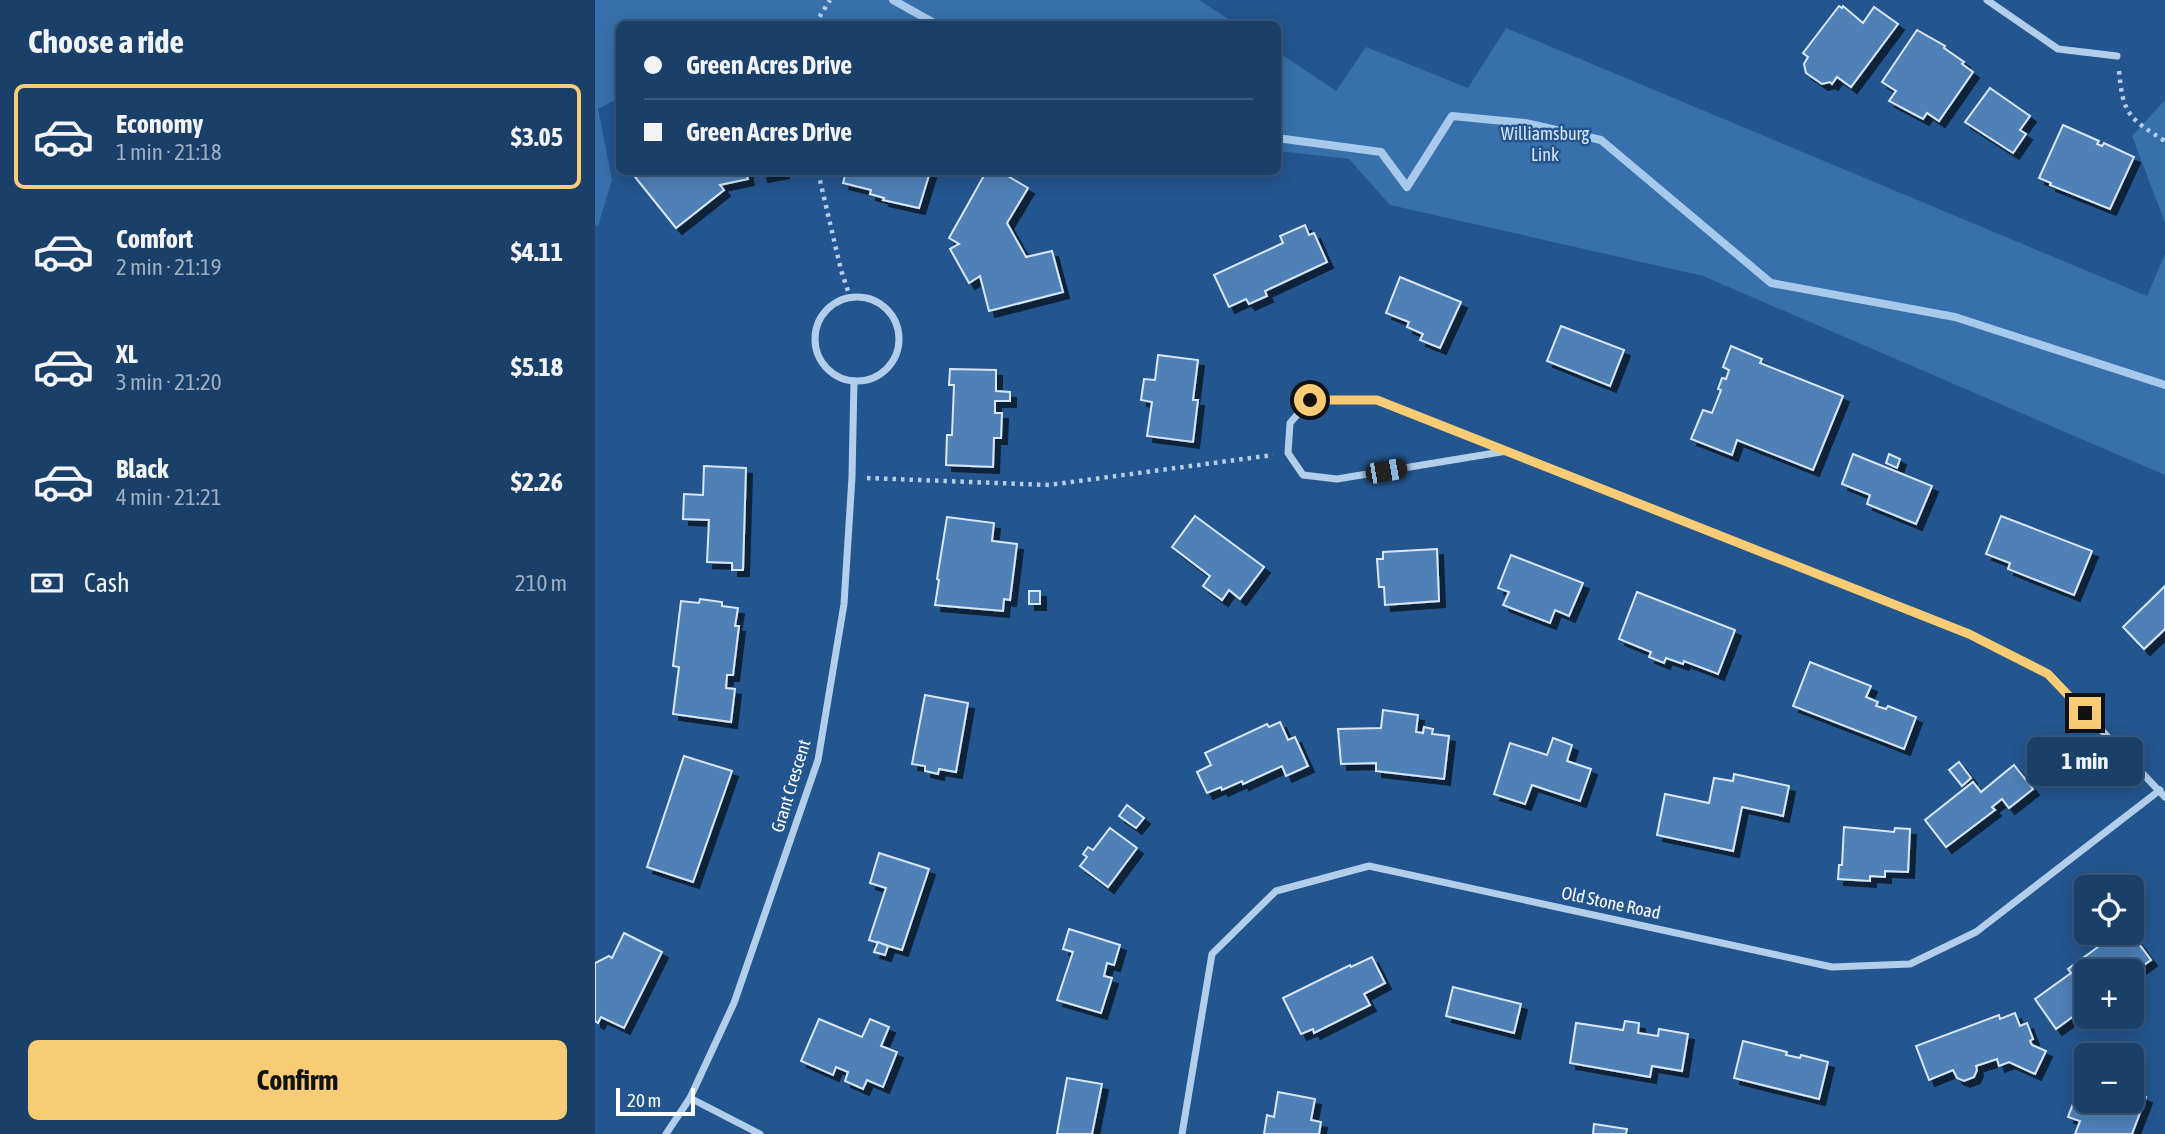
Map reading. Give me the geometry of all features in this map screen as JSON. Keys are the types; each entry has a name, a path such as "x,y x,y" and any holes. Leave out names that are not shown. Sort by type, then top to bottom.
{"street":[{"path":"1987,0 2058,49 2117,56"},
{"path":"850,297 862,297 876,301 892,315 898,327 900,341 893,362 883,373 868,380 853,381 836,376 825,366 815,348 815,333 820,318 836,302 850,297"},
{"name":"Grant Crescent","path":"666,1134 689,1098 734,1003 818,760 844,604 852,477 853,381"},
{"path":"1507,451 1338,479 1303,475 1288,453 1290,423 1310,400 1377,400 1507,451 1969,634 2048,674 2163,793"},
{"name":"Old Stone Road","path":"1182,1134 1212,954 1276,891 1369,866 1832,967 1910,964 1976,932 2163,793"},
{"path":"689,1098 760,1134"}],"path":[{"path":"817,21 831,0"},
{"path":"2117,56 2125,106 2138,124 2165,141"},
{"path":"819,175 850,297"},
{"path":"852,477 1049,485 1288,453"}],"green space":[{"path":"595,0 1199,0 1231,21 616,21 616,100 598,109 612,180 598,226 595,225"},
{"name":"Williamsburg Link","path":"1506,28 2147,296 2165,254 2165,475 1703,276 1390,205 1349,159 1281,151 1281,54 1336,91 1366,47 1468,88"},
{"path":"2165,100 2165,223 2132,136"}],"building":[{"path":"1839,6 1843,6 1863,23 1874,7 1898,24 1851,87 1837,77 1832,84 1822,84 1806,73 1804,64 1808,57 1803,53"},
{"path":"1917,30 1945,46 1944,48 1973,72 1939,121 1927,113 1923,119 1889,101 1896,91 1882,82"},
{"path":"1990,88 2030,116 2020,130 2026,134 2013,153 1965,122"},
{"path":"2063,125 2099,141 2097,144 2102,146 2104,143 2134,157 2110,209 2039,178"},
{"path":"633,175 747,175 748,179 720,185 724,190 676,228"},
{"path":"845,175 929,175 919,208 883,200 884,198 870,194 871,190 843,183"},
{"path":"984,175 1006,175 1028,188 1007,223 1026,257 1052,251 1063,292 989,311 980,276 969,283 950,249 959,244 949,238"},
{"path":"1305,225 1309,235 1314,233 1327,262 1265,291 1267,296 1249,304 1246,299 1229,307 1214,275 1283,243 1280,236"},
{"path":"1400,277 1461,302 1440,348 1420,340 1423,334 1407,327 1409,322 1386,313"},
{"path":"1561,326 1624,350 1610,386 1547,361"},
{"path":"1731,346 1762,359 1760,363 1843,396 1813,470 1737,440 1732,455 1691,439 1703,410 1712,413 1721,390 1718,389 1722,378 1726,379 1729,370 1723,367"},
{"path":"1158,355 1198,360 1193,400 1198,400 1193,442 1147,436 1152,402 1141,400 1144,379 1155,380"},
{"path":"950,369 996,370 996,391 1010,392 1010,401 995,401 995,413 1002,413 1001,438 994,438 993,467 946,465 947,435 952,435 954,385 949,385"},
{"path":"1853,454 1932,486 1916,524 1867,504 1870,495 1842,484"},
{"path":"1889,454 1900,459 1897,468 1886,463"},
{"path":"704,466 746,468 743,570 732,570 732,563 707,562 709,520 683,519 684,494 703,495"},
{"path":"1195,516 1264,567 1240,599 1229,590 1222,600 1203,586 1210,576 1172,547"},
{"path":"2001,516 2092,551 2074,595 2008,569 2010,563 1986,554"},
{"path":"947,517 994,523 992,541 1017,544 1010,600 1004,599 1003,611 935,605"},
{"path":"1437,549 1439,601 1385,605 1384,587 1379,587 1377,559 1383,559 1383,552"},
{"path":"1511,555 1583,583 1569,616 1555,610 1550,623 1503,605 1509,592 1498,588"},
{"path":"2165,586 2165,629 2144,649 2123,627"},
{"path":"1029,591 1040,591 1040,604 1029,604"},
{"path":"1637,592 1735,630 1718,674 1684,661 1683,664 1666,658 1664,663 1649,657 1651,652 1619,639"},
{"path":"700,599 722,602 722,606 738,608 735,626 739,626 733,675 727,675 726,688 735,689 731,722 673,714 679,667 673,666 681,601 699,603"},
{"path":"1810,662 1871,686 1866,697 1878,702 1876,706 1886,709 1888,706 1916,717 1904,749 1793,706"},
{"path":"925,695 968,703 956,772 939,769 938,774 925,771 925,766 912,764"},
{"path":"1383,710 1418,715 1416,732 1423,733 1424,727 1433,729 1432,734 1449,736 1444,779 1376,771 1376,763 1341,764 1338,729 1381,728"},
{"path":"1280,722 1288,740 1295,737 1308,766 1286,776 1282,766 1243,784 1242,781 1207,793 1197,772 1211,765 1205,753 1267,724 1269,727"},
{"path":"1553,738 1572,745 1567,761 1591,769 1580,801 1532,785 1525,804 1494,794 1510,743 1547,755"},
{"path":"684,756 732,771 693,882 647,867"},
{"path":"1959,762 1971,778 1962,786 1949,770"},
{"path":"2014,765 2033,789 2009,808 2002,799 1992,807 1995,810 1946,847 1925,820 1973,782 1981,792"},
{"path":"1734,774 1789,786 1783,816 1742,807 1733,851 1657,835 1665,794 1709,803 1714,778 1733,781"},
{"path":"1127,805 1144,818 1136,828 1119,816"},
{"path":"1844,827 1894,832 1895,828 1910,829 1908,872 1885,871 1885,877 1870,876 1870,881 1838,879 1839,865 1842,865"},
{"path":"1110,828 1137,848 1108,887 1080,866 1087,857 1083,854 1088,847 1093,850"},
{"path":"879,853 929,869 902,950 869,940 886,888 870,883"},
{"path":"1069,929 1120,945 1114,965 1107,963 1104,976 1112,978 1101,1013 1057,1000 1073,952 1063,949"},
{"path":"624,933 662,952 624,1028 601,1017 598,1023 595,1021 595,963 609,956 612,958"},
{"path":"878,942 888,946 885,955 874,952"},
{"path":"2101,945 2140,945 2151,960 2144,965 2144,959 2082,959"},
{"path":"1372,957 1385,983 1364,994 1370,1005 1314,1033 1313,1029 1301,1034 1283,998"},
{"path":"2074,965 2074,1016 2056,1029 2035,999 2071,973 2068,969"},
{"path":"1453,987 1521,1004 1514,1033 1446,1016"},
{"path":"2015,1013 2020,1026 2027,1023 2033,1039 2030,1041 2032,1045 2046,1051 2035,1074 2009,1062 1999,1066 1997,1059 1976,1066 1974,1077 1964,1081 1957,1078 1953,1070 1929,1080 1916,1046 1999,1015 2000,1019"},
{"path":"819,1019 862,1037 870,1019 889,1027 881,1046 897,1052 883,1087 867,1080 863,1089 845,1081 848,1072 836,1067 833,1075 801,1061"},
{"path":"1625,1021 1639,1023 1638,1033 1658,1036 1659,1029 1688,1034 1682,1071 1652,1066 1650,1077 1570,1063 1576,1023 1623,1030"},
{"path":"1743,1041 1787,1052 1786,1055 1800,1058 1801,1055 1828,1062 1819,1099 1734,1078"},
{"path":"1067,1078 1102,1084 1092,1134 1057,1134"},
{"path":"1278,1092 1315,1099 1311,1120 1321,1122 1319,1134 1264,1134 1267,1115 1274,1117"},
{"path":"2074,1101 2074,1113 2140,1113 2132,1134 2075,1134 2080,1121 2068,1117"},
{"path":"1594,1124 1627,1129 1626,1134 1593,1134"}],"waterway":[{"path":"893,0 931,21"},
{"path":"1281,139 1381,152 1407,187 1452,116 1525,123 1601,140 1771,283 1955,317 2165,385"}],"route":[{"path":"1310,400 1377,400 1969,634 2048,674 2085,713"}]}
